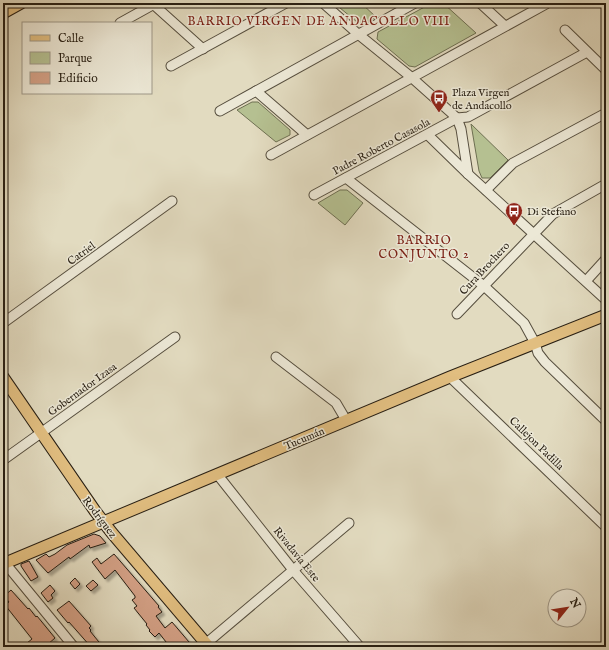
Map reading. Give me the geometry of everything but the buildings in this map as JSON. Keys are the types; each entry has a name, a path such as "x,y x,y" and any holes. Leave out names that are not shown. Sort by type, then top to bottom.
{"main road":[{"path":"3,13 21,3"},
{"name":"Tucumán","path":"4,564 346,420 606,315"},
{"name":"Rodríguez","path":"3,377 104,522 206,646"}],"street":[{"path":"171,66 286,3"},
{"path":"323,3 457,118 461,129 468,174"},
{"path":"220,111 415,3"},
{"path":"480,3 505,26"},
{"path":"122,22 155,4 203,49"},
{"path":"271,155 546,4"},
{"path":"566,30 606,70"},
{"name":"Padre Roberto Casasola","path":"314,195 428,135 457,118 468,117 587,52"},
{"path":"256,91 307,135"},
{"path":"486,190 513,163 606,113"},
{"path":"428,135 468,174 606,300"},
{"path":"346,178 484,286 524,323 535,343 538,353 545,362 606,421"},
{"name":"Cura Brochero","path":"457,314 533,234 559,210 606,184"},
{"name":"Catriel","path":"3,323 172,202"},
{"path":"586,281 606,259"},
{"name":"Gobernador Izasa","path":"3,460 175,337"},
{"path":"276,357 336,403 346,420"},
{"name":"Callejon Padilla","path":"450,377 606,527"},
{"name":"Rivadavia Este","path":"217,474 293,570 360,647"},
{"path":"206,646 349,523"},
{"path":"4,564 74,647"}],"green space":[{"path":"334,3 361,3 376,17 363,24 357,22"},
{"path":"432,3 443,3 476,33 415,67 409,66 377,39 378,32"},
{"path":"252,102 258,102 290,130 290,135 276,142 237,110"},
{"path":"471,124 508,160 490,178 482,178 479,171"},
{"path":"340,190 347,190 363,203 345,225 318,203"}],"place":[{"name":"Plaza Virgen de Andacollo","path":"439,113"},
{"name":"Di Stefano","path":"514,226"}],"district":[{"name":"BARRIO VIRGEN DE ANDACOLLO VIII","path":"319,21"},
{"name":"BARRIO CONJUNTO 2","path":"424,247"}]}
